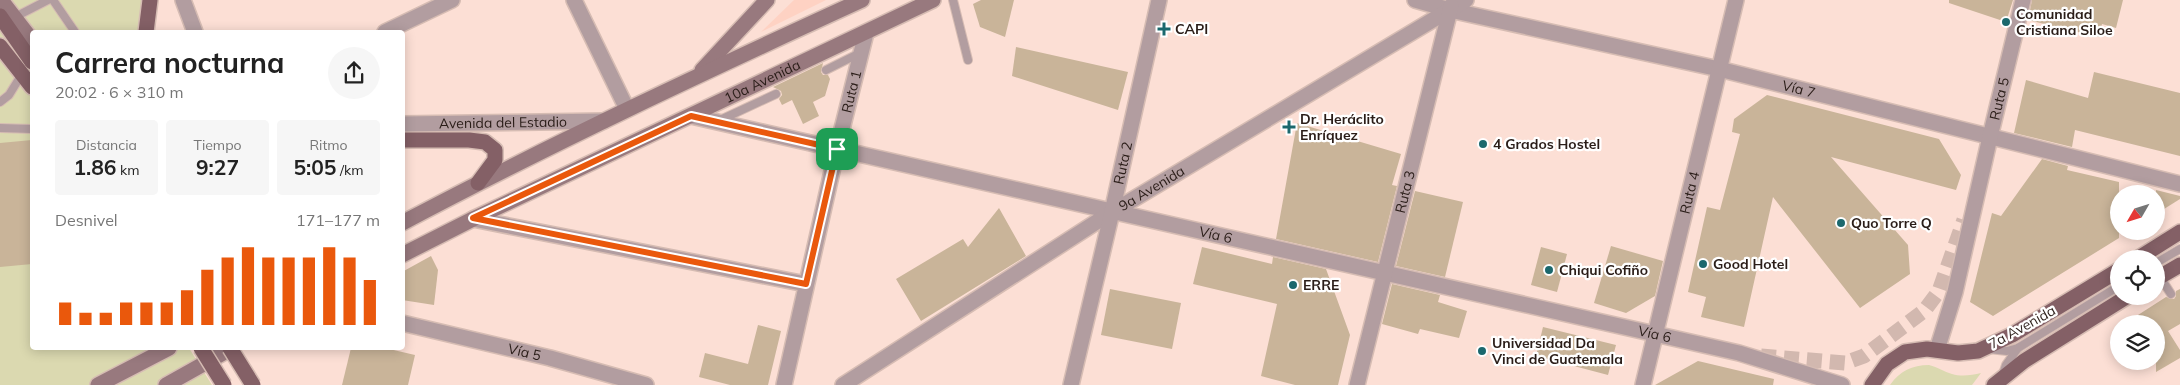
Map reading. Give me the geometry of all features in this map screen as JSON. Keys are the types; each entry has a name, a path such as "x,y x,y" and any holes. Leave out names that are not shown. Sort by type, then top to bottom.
{"main road":[{"path":"1,0 30,58"},
{"path":"146,30 150,0"},
{"path":"698,75 767,0"},
{"path":"405,221 478,183 698,75 862,0"},
{"name":"10a Avenida","path":"405,253 473,218 933,0"},
{"path":"8,16 30,38"},
{"path":"0,46 30,84"},
{"path":"405,140 469,140 486,142 495,150 496,160 478,183"},
{"path":"2151,250 2180,232"},
{"path":"2165,270 2180,265"},
{"name":"7a Avenida","path":"1872,385 1880,371 1894,358 1913,350 1936,350 1958,353 1985,348 2012,335 2110,275"},
{"name":"7a Avenida","path":"1998,381 2024,361 2114,305"},
{"path":"98,385 165,350"},
{"path":"202,350 224,385"},
{"path":"166,385 227,350"},
{"path":"232,350 253,385"}],"street":[{"path":"183,0 193,30"},
{"path":"389,30 452,0"},
{"path":"574,0 627,110"},
{"name":"Ruta 2","path":"1071,385 1159,0"},
{"name":"Vía 7","path":"1415,0 1451,5 2180,184"},
{"name":"9a Avenida","path":"843,385 1112,212 1451,5 1466,0"},
{"name":"Ruta 4","path":"1643,385 1736,0"},
{"name":"Ruta 5","path":"1936,350 1955,292 1990,137 2024,0"},
{"name":"Ruta 3","path":"1357,385 1451,5"},
{"name":"Ruta 1","path":"784,385 837,149 866,33"},
{"name":"Vía 6","path":"691,116 1384,274 1757,356"},
{"name":"Avenida del Estadio","path":"405,124 604,121"},
{"name":"Ruta 5","path":"1964,220 1976,199"},
{"path":"473,218 806,284"},
{"name":"Vía 5","path":"405,324 550,358 646,385"},
{"name":"Vía 6","path":"1739,353 1842,385"}],"lane":[{"path":"8,16 48,0"},
{"path":"53,0 75,30"},
{"path":"953,0 968,60"},
{"path":"826,70 861,53"},
{"path":"0,102 10,95 22,74"},
{"path":"716,122 776,94"},
{"path":"0,128 30,129"},
{"path":"2165,265 2180,249"},
{"path":"2165,284 2171,294"},
{"path":"1985,348 2007,351 2018,348 2110,292"},
{"path":"1998,381 2018,348"}],"shaded area":[{"path":"0,0 142,0 139,30 30,30 30,350 190,350 212,385 0,385"},
{"path":"794,0 826,0 761,32"},
{"path":"1929,365 1956,375 1981,373 1972,385 1890,385 1907,370 1917,366"}],"building":[{"path":"981,0 1014,0 1005,37 980,27 973,4"},
{"path":"1949,0 2013,0 2006,22 1949,3"},
{"path":"2032,0 2123,0 2116,28 2102,24 2099,37 2028,20"},
{"path":"1016,47 1128,72 1118,110 1012,76"},
{"path":"823,63 821,72 823,75 828,75 830,79 825,96 813,102 819,116 803,124 792,100 782,105 779,99 782,95 781,91 773,87"},
{"path":"2094,72 2180,93 2180,156 2075,130 2072,147 2014,133 2026,80 2088,98"},
{"path":"1767,95 1939,139 1961,175 1956,190 1831,157 1908,245 1910,274 1860,308 1773,197 1744,327 1701,317 1706,297 1688,292 1707,207 1720,210 1740,134 1732,132 1734,119"},
{"path":"1297,123 1401,154 1392,185 1397,186 1378,262 1276,239"},
{"path":"30,140 30,264 0,267 0,143"},
{"path":"2042,159 2068,166 2067,170 2119,182 2119,185 2110,185 2110,240 2116,240 1993,316 1970,302 1992,213 2001,216"},
{"path":"1415,191 1463,202 1445,277 1396,266"},
{"path":"2165,192 2180,196 2180,199 2165,208"},
{"path":"999,208 1026,256 921,321 896,279 963,239 968,247"},
{"path":"1611,246 1663,261 1655,296 1626,313 1594,303"},
{"path":"1202,247 1272,264 1273,257 1326,269 1350,335 1338,385 1295,385 1261,376 1277,304 1193,284"},
{"name":"Chiqui Cofiño","path":"1541,247 1567,254 1557,292 1531,285"},
{"path":"431,256 438,270 434,305 405,300 405,270"},
{"path":"1392,284 1440,295 1438,302 1467,311 1459,338 1420,329 1418,334 1382,324"},
{"path":"1110,289 1181,303 1172,349 1101,335"},
{"path":"2180,289 2180,324 2168,331 2180,350 2180,358 2165,367 2165,315 2138,315 2154,305 2165,305 2165,298 2174,299 2176,291"},
{"path":"758,325 781,331 768,385 730,385 699,377 705,353 748,364"},
{"path":"1543,327 1616,345 1608,375 1536,356"},
{"path":"351,350 394,350 415,355 408,385 342,385"},
{"path":"1698,361 1774,379 1773,385 1655,385"}],"tunnel":[{"path":"1761,356 1845,363 1864,356 1924,311 1939,291 1964,220"}],"place":[{"name":"Comunidad Cristiana Siloe","path":"2006,22"},
{"name":"CAPI","path":"1164,29"},
{"name":"Dr. Heráclito Enríquez","path":"1289,127"},
{"name":"4 Grados Hostel","path":"1483,144"},
{"name":"Quo Torre Q","path":"1841,223"},
{"name":"Good Hotel","path":"1703,264"},
{"name":"Chiqui Cofiño","path":"1549,270"},
{"name":"ERRE","path":"1293,285"},
{"name":"Universidad Da Vinci de Guatemala","path":"1482,351"}],"route":[{"path":"691,116 837,149 806,284 473,218 691,116"}]}
